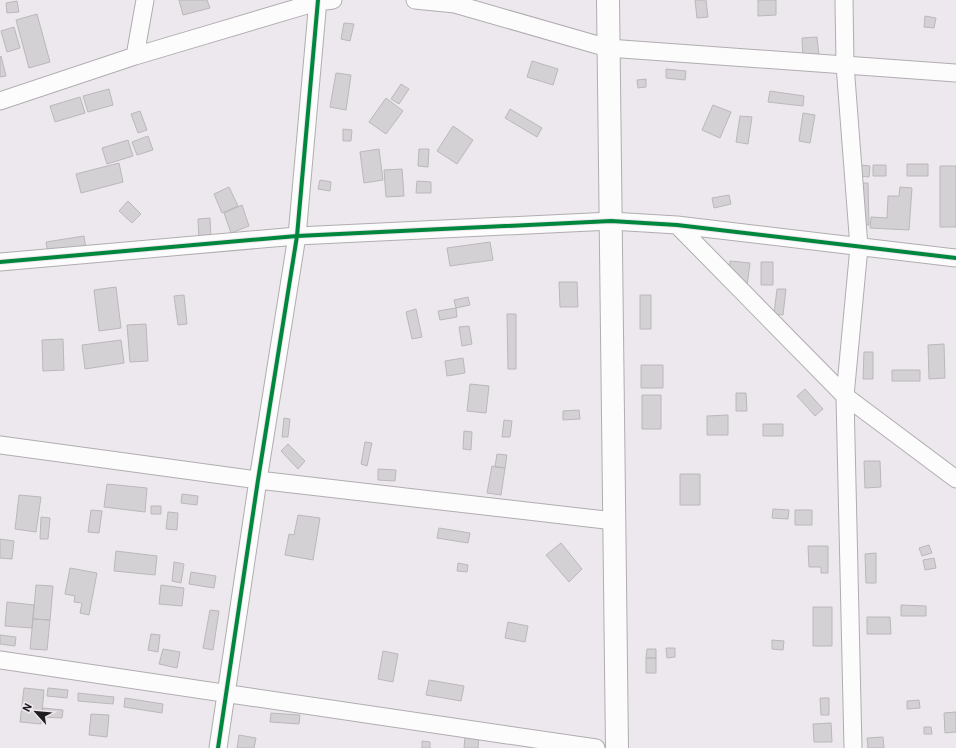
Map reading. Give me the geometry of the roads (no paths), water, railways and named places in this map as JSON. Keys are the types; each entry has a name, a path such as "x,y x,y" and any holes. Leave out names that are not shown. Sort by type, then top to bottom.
{"street":[{"path":"135,56 145,0"},
{"path":"415,0 455,4 608,48 956,73"},
{"path":"608,0 617,748"},
{"path":"844,0 845,65 859,247 845,396 853,748"},
{"path":"0,101 135,56 322,1 297,236 258,480 218,748"},
{"path":"0,262 297,236 611,220 677,225 956,258"},
{"path":"677,225 845,396 956,479"},
{"path":"0,445 258,480 614,521"},
{"path":"0,660 596,748"}]}
